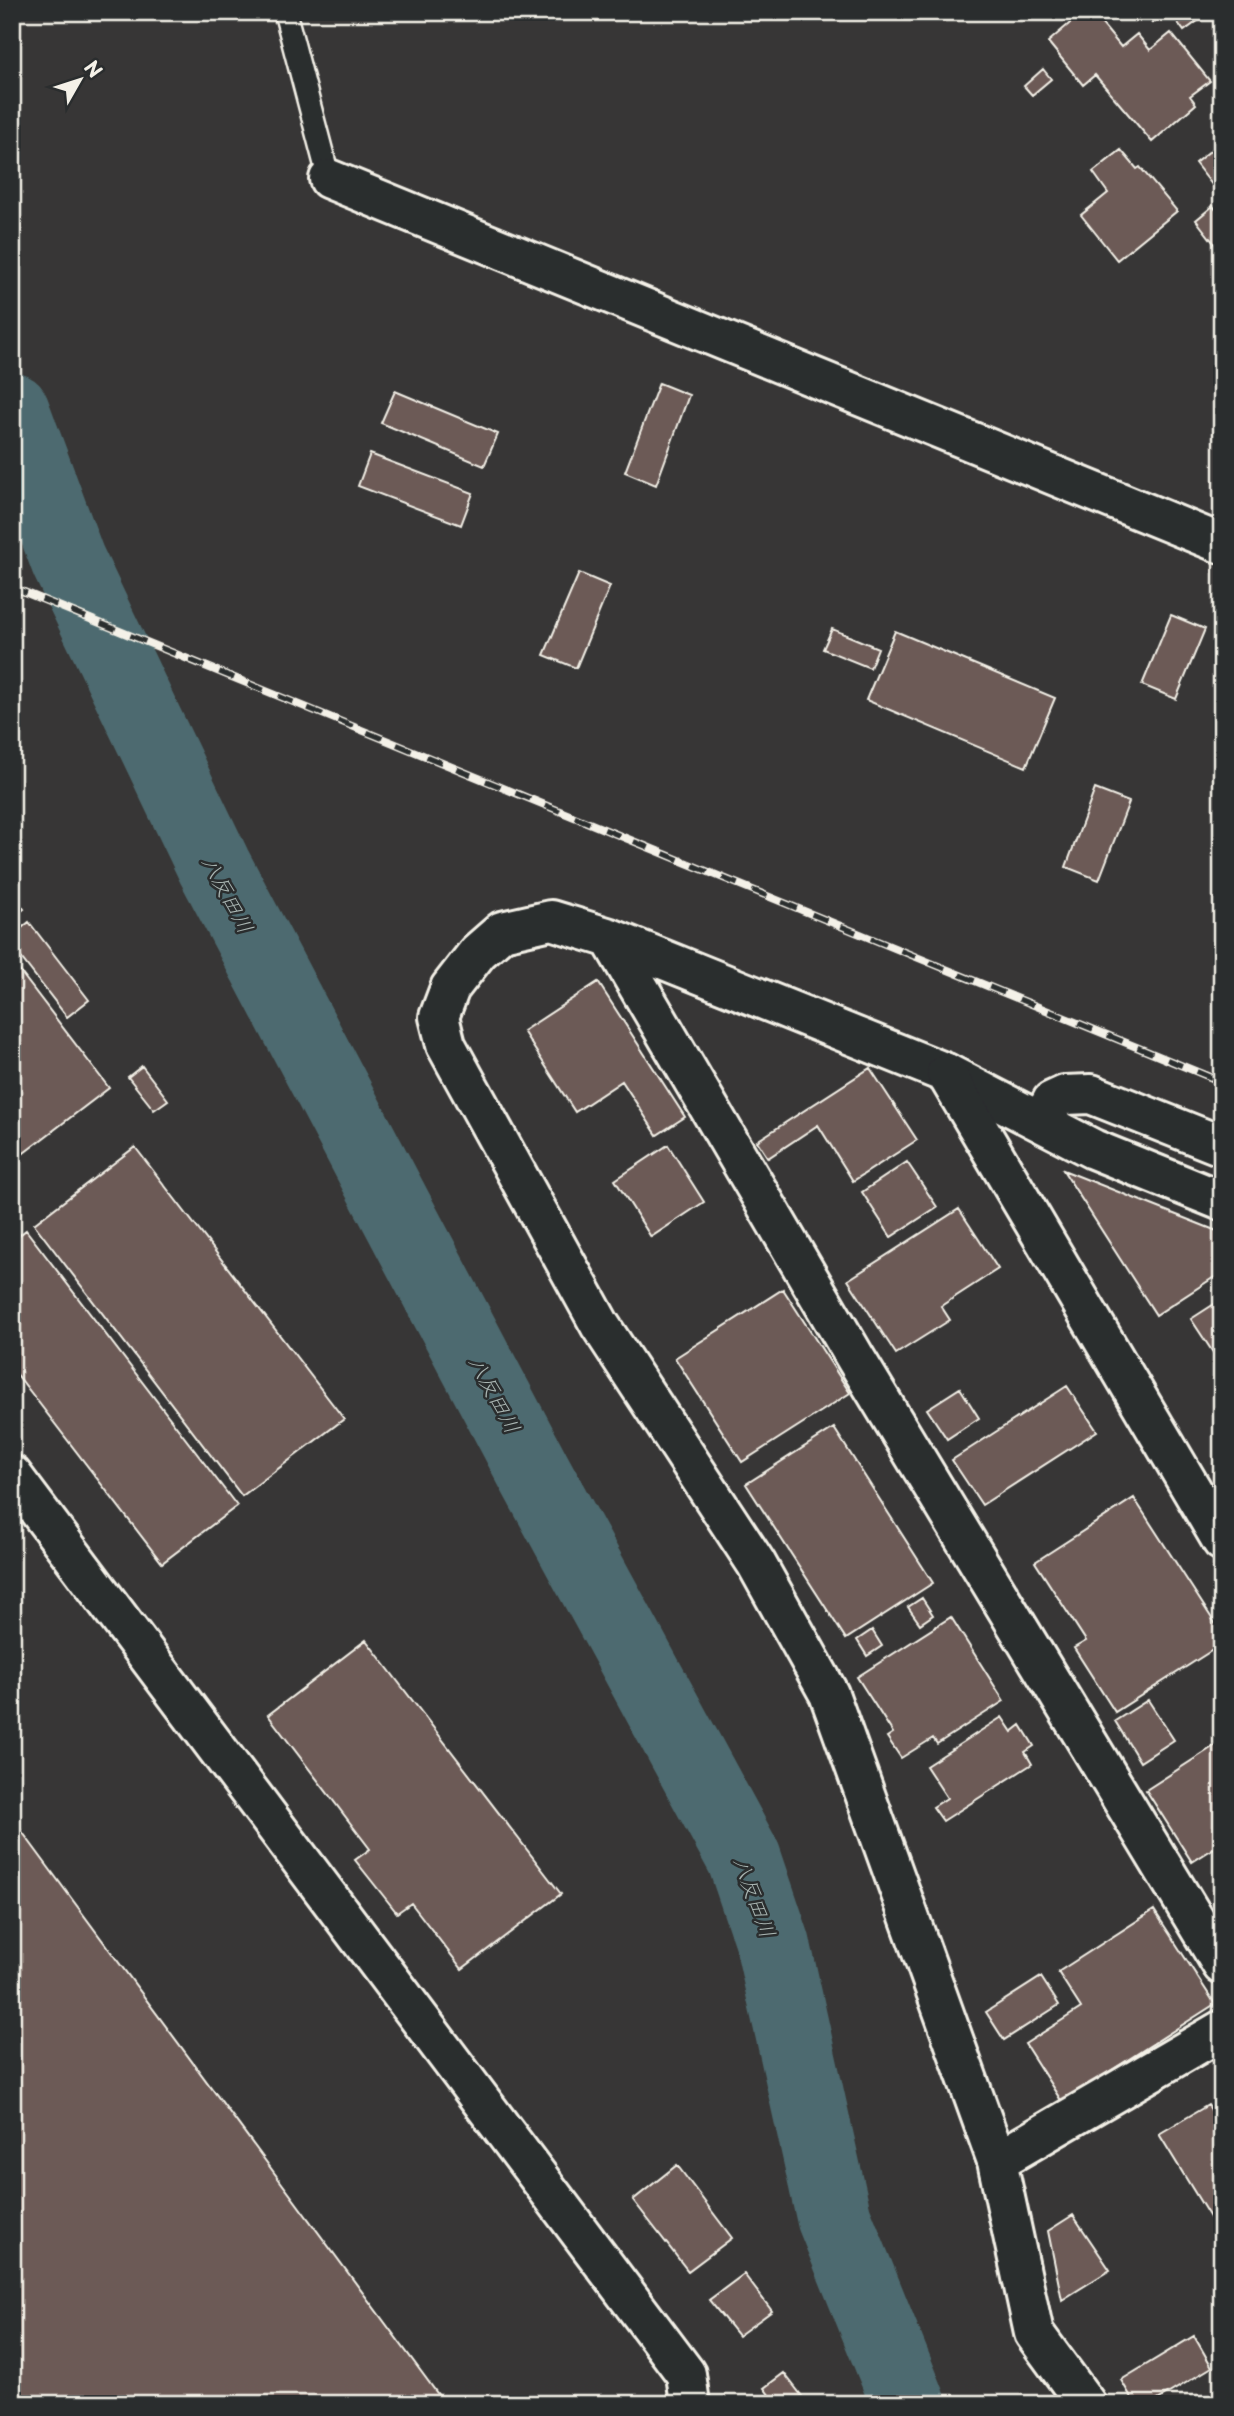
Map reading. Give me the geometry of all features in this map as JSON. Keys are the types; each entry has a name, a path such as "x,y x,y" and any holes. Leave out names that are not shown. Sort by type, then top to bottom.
{"street":[{"path":"329,179 1222,544"},
{"path":"1086,2404 1034,2333 997,2161 829,1695 756,1563 600,1325 446,1045 439,1017 450,988 478,951 502,931 551,920 610,938 946,1073 1093,1149 1222,1201"},
{"path":"610,938 856,1359 1222,1965"},
{"path":"946,1073 1222,1541"},
{"path":"1041,1122 1052,1101 1065,1094 1091,1094 1222,1146"},
{"path":"12,1475 686,2374 690,2404"},
{"path":"997,2161 1222,2030"}],"lane":[{"path":"285,12 329,179"}],"building":[{"path":"1083,12 1092,12 1121,47 1137,34 1150,50 1171,33 1210,81 1190,96 1196,104 1152,142 1095,75 1083,85 1048,42"},
{"path":"1143,12 1159,12 1162,15 1152,23"},
{"path":"1170,12 1193,12 1199,20 1184,31"},
{"path":"1043,69 1051,79 1032,95 1024,86"},
{"path":"1220,143 1222,180 1213,186 1195,163"},
{"path":"1121,150 1137,169 1140,167 1177,211 1117,260 1081,215 1108,193 1093,172"},
{"path":"1213,206 1222,217 1222,243 1217,247 1196,220"},
{"path":"659,383 689,395 656,485 625,472"},
{"path":"395,391 498,434 484,466 381,423"},
{"path":"370,454 473,493 461,525 358,486"},
{"path":"579,573 610,586 576,668 544,655"},
{"path":"1171,615 1205,629 1176,699 1142,685"},
{"path":"832,629 878,648 870,668 823,649"},
{"path":"895,631 1055,698 1026,767 866,700"},
{"path":"1095,789 1129,802 1099,880 1066,867"},
{"path":"12,893 24,909 12,918"},
{"path":"29,922 89,1000 67,1017 12,946 12,936"},
{"path":"12,961 109,1088 12,1162"},
{"path":"598,982 685,1117 657,1135 622,1081 575,1112 523,1031"},
{"path":"142,1066 168,1100 154,1110 128,1077"},
{"path":"870,1068 917,1140 853,1181 818,1125 768,1158 757,1141"},
{"path":"668,1145 704,1202 651,1237 615,1180"},
{"path":"135,1147 344,1419 242,1496 34,1224"},
{"path":"907,1162 937,1207 891,1237 862,1192"},
{"path":"1063,1170 1222,1233 1222,1272 1156,1315"},
{"path":"959,1209 998,1269 941,1306 950,1320 896,1354 848,1280"},
{"path":"26,1230 237,1506 162,1563 12,1368 12,1241"},
{"path":"783,1289 850,1393 742,1462 675,1358"},
{"path":"1222,1299 1222,1358 1218,1360 1191,1319"},
{"path":"1067,1386 1097,1431 982,1505 952,1460"},
{"path":"960,1388 979,1418 947,1439 927,1409"},
{"path":"834,1428 933,1583 846,1639 746,1484"},
{"path":"1134,1498 1222,1634 1222,1644 1115,1712 1074,1648 1086,1641 1035,1562"},
{"path":"922,1598 933,1615 920,1624 908,1607"},
{"path":"951,1617 1004,1701 937,1744 933,1738 901,1758 887,1737 893,1733 857,1677"},
{"path":"872,1630 882,1646 867,1656 857,1640"},
{"path":"366,1640 561,1894 462,1969 411,1903 397,1913 355,1860 370,1849 268,1715"},
{"path":"1148,1700 1174,1740 1140,1762 1115,1721"},
{"path":"1002,1717 1012,1732 1021,1725 1034,1746 1025,1752 1032,1764 943,1821 933,1807 947,1798 926,1766"},
{"path":"1222,1741 1222,1843 1192,1862 1146,1790"},
{"path":"12,1818 445,2404 12,2404"},
{"path":"1154,1910 1215,2004 1062,2102 1025,2044 1081,2008 1058,1972"},
{"path":"1041,1977 1059,2005 1004,2040 986,2012"},
{"path":"1208,2105 1222,2127 1222,2237 1159,2134"},
{"path":"677,2165 732,2238 688,2271 633,2200"},
{"path":"1073,2215 1110,2270 1062,2300 1048,2231"},
{"path":"744,2274 772,2311 738,2336 709,2300"},
{"path":"1194,2336 1212,2367 1151,2404 1135,2404 1121,2380"},
{"path":"784,2373 808,2404 776,2404 764,2388"}],"waterway":[{"name":"八反田川","path":"12,410 68,561 214,866 535,1474 744,1858 773,1944 834,2218 909,2404"}],"railway":[{"path":"12,587 1222,1082"}]}
